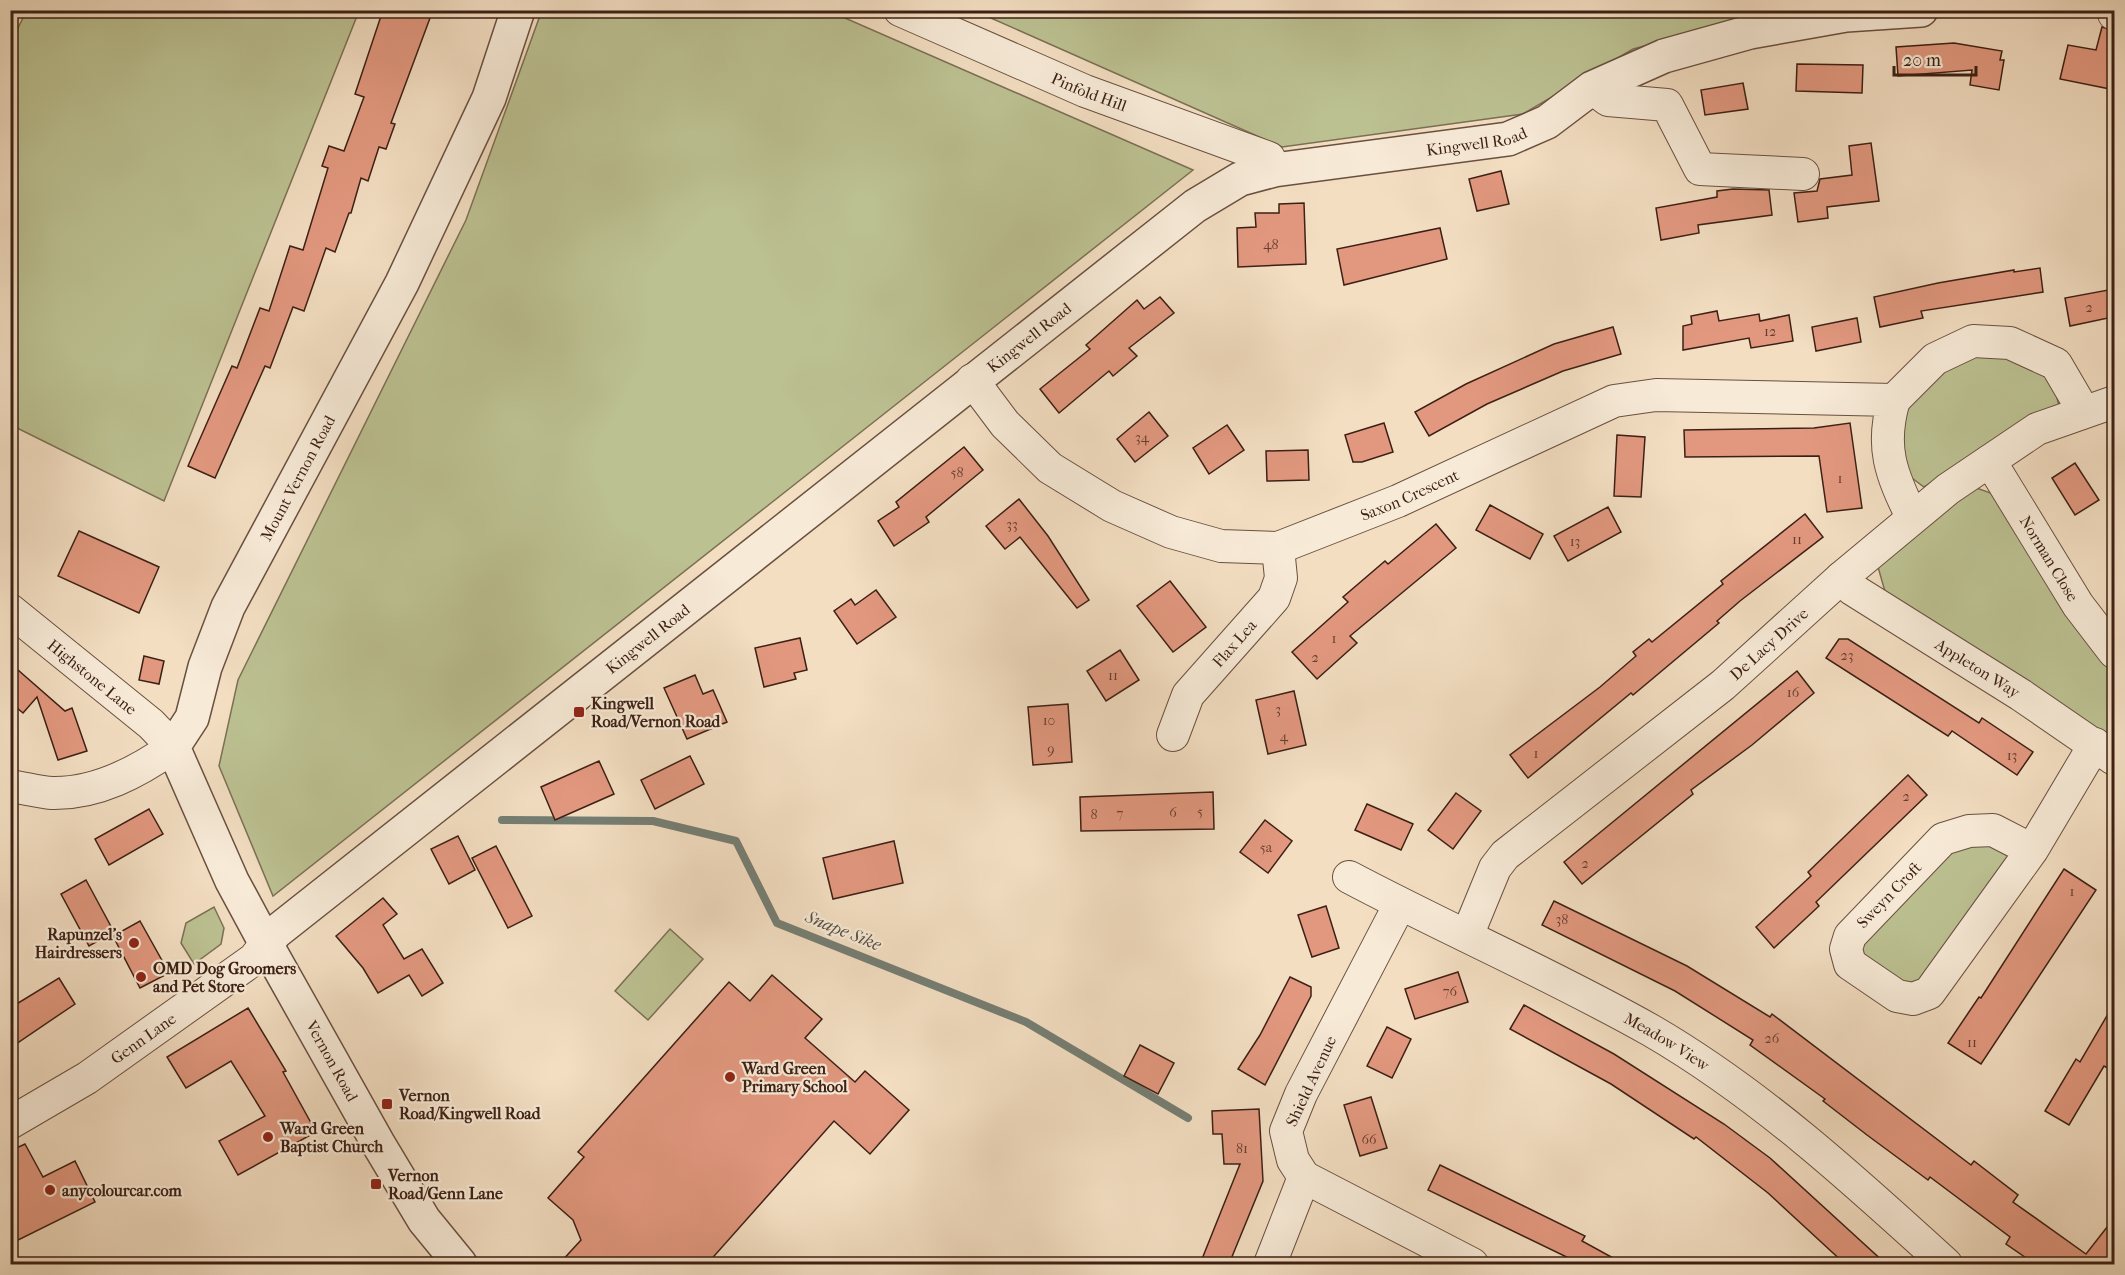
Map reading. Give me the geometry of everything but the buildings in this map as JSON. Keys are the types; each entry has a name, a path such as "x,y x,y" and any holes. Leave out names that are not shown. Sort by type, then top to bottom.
{"street":[{"name":"Mount Vernon Road","path":"173,747 192,718 205,667 228,608 422,242 489,98 518,10"},
{"name":"Pinfold Hill","path":"900,10 1085,92 1269,158 1274,170"},
{"name":"Kingwell Road","path":"266,944 285,924 972,380 1194,206 1240,179 1274,170 1508,139 1547,122 1592,88 1664,56 1750,32 1846,15 1922,10"},
{"path":"1592,88 1608,100 1667,105 1700,169 1803,174"},
{"path":"1912,517 1893,477 1887,448 1888,422 1894,400 1935,359 1973,341 2010,343 2056,364 2077,400 2080,413"},
{"name":"Saxon Crescent","path":"972,380 1005,424 1050,468 1112,506 1171,532 1221,546 1278,548 1398,501 1614,401 1656,395 1894,400"},
{"name":"De Lacy Drive","path":"1467,936 1495,868 1505,855 1723,685 1912,517 2037,429 2115,402"},
{"name":"Norman Close","path":"1990,461 2078,604 2115,652"},
{"name":"Flax Lea","path":"1173,735 1188,695 1274,598 1281,578 1278,548"},
{"name":"Appleton Way","path":"1841,578 1852,589 2105,751"},
{"name":"Highstone Lane","path":"10,610 150,724 173,747"},
{"path":"10,786 53,793 94,787 142,769 173,747 232,881 266,944"},
{"name":"Sweyn Croft","path":"2032,850 1993,830 1969,831 1943,839 1850,936 1845,949 1850,964 1897,996 1913,999 1929,993 2105,751"},
{"name":"Meadow View","path":"1349,877 1632,1021 1709,1067 1784,1121 1946,1264"},
{"name":"Shield Avenue","path":"1304,1177 1293,1160 1286,1131 1302,1094 1400,904"},
{"name":"Genn Lane","path":"10,1123 78,1084 155,1031 254,959 266,944"},
{"name":"Vernon Road","path":"266,944 424,1220 460,1264"},
{"path":"1270,1264 1304,1177 1472,1264"}],"green space":[{"path":"27,10 359,11 164,501 11,425 10,44"},
{"path":"542,10 829,11 1193,170 273,896 219,766 238,680 466,220"},
{"path":"975,11 1780,11 1633,49 1523,114 1282,147"},
{"path":"2000,350 2051,373 2059,406 1924,487 1900,469 1902,403 1944,362"},
{"path":"1968,485 2002,497 2114,663 2114,750 1886,595 1876,560"},
{"path":"1993,830 2014,860 1929,993 1850,964 1850,936 1943,839"},
{"path":"214,907 224,928 221,944 194,964 181,943 186,923"},
{"path":"670,929 703,959 648,1020 615,991"}],"waterway":[{"name":"Snape Sike","path":"502,820 653,821 736,841 777,923 1026,1022 1188,1118"}],"place":[{"name":"Kingwell Road/Vernon Road","path":"579,712"},
{"name":"Rapunzel's Hairdressers","path":"134,943"},
{"name":"OMD Dog Groomers and Pet Store","path":"141,977"},
{"name":"Ward Green Primary School","path":"730,1077"},
{"name":"Vernon Road/Kingwell Road","path":"387,1104"},
{"name":"Ward Green Baptist Church","path":"268,1137"},
{"name":"Vernon Road/Genn Lane","path":"376,1184"},
{"name":"anycolourcar.com","path":"50,1190"}]}
